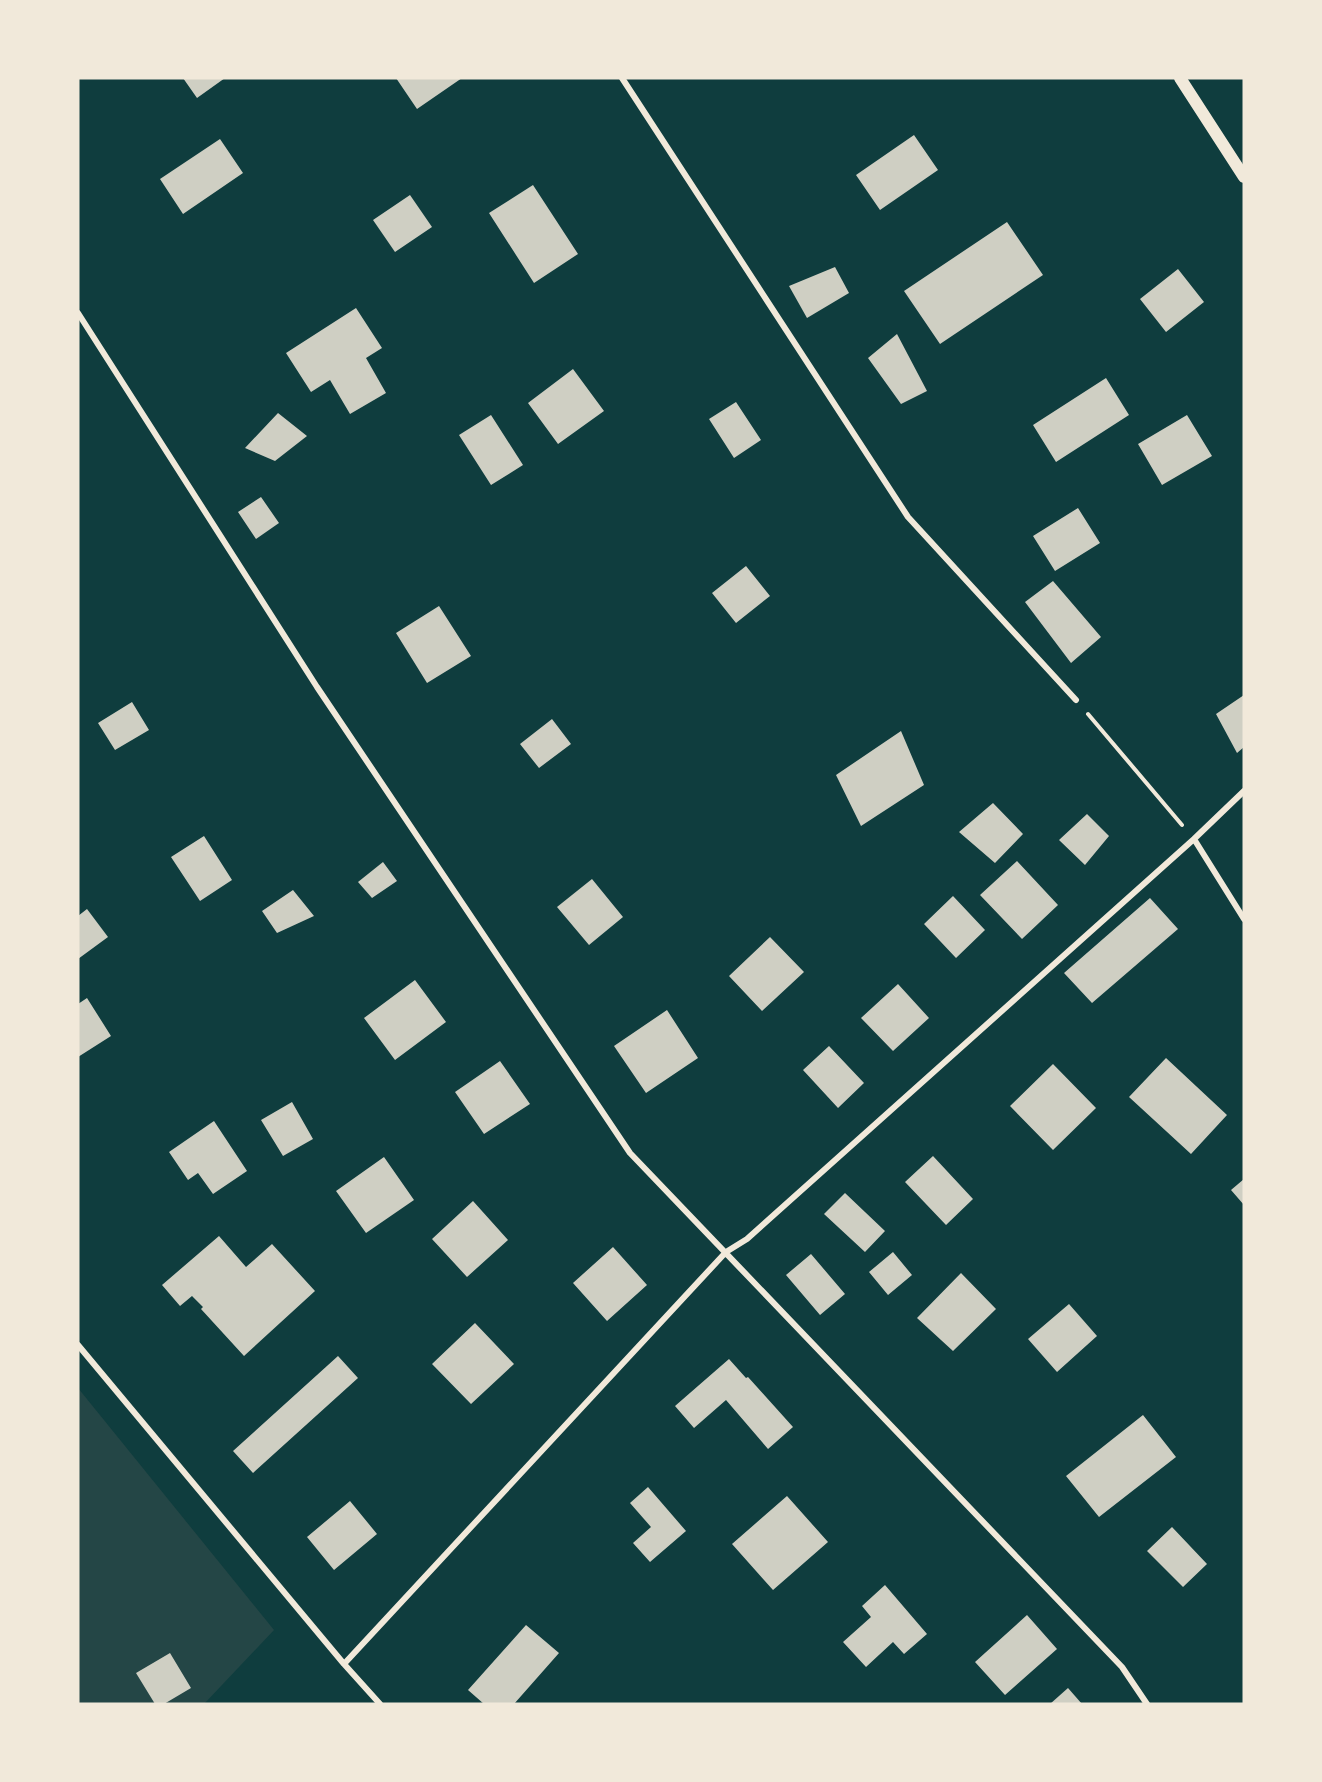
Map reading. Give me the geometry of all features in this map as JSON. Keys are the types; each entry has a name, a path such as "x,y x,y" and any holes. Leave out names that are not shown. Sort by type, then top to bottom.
{"main road":[{"path":"1180,78 1244,177"}],"street":[{"path":"622,78 908,518 1076,700"},
{"path":"78,313 317,687 630,1153 1122,1667 1147,1704"},
{"path":"344,1664 726,1252 747,1239 1194,839 1244,790"},
{"path":"1194,839 1244,919"},
{"path":"78,1345 344,1664 381,1704"}],"path":[{"path":"1076,700 1194,839"}],"shaded area":[{"path":"78,1388 274,1630 204,1704 78,1704"}],"building":[{"path":"183,78 225,78 197,98"},
{"path":"396,78 462,78 417,109"},
{"path":"914,135 938,170 880,210 856,175"},
{"path":"220,139 243,173 183,214 160,179"},
{"path":"533,185 578,254 534,283 489,213"},
{"path":"410,195 432,227 395,252 373,220"},
{"path":"1007,222 1043,275 940,344 904,291"},
{"path":"835,267 849,293 807,318 789,286"},
{"path":"1178,269 1204,302 1166,332 1140,299"},
{"path":"356,308 382,348 366,358 386,393 350,414 330,380 311,392 286,353"},
{"path":"897,334 927,391 901,404 868,358"},
{"path":"573,369 604,411 558,444 528,403"},
{"path":"1106,378 1129,415 1056,462 1033,425"},
{"path":"736,402 761,440 734,458 709,419"},
{"path":"278,413 307,436 275,461 245,448"},
{"path":"491,415 523,465 491,485 459,435"},
{"path":"1187,415 1212,456 1162,485 1138,444"},
{"path":"261,497 279,523 256,539 238,512"},
{"path":"1078,508 1100,543 1055,571 1033,536"},
{"path":"746,566 770,596 736,623 712,593"},
{"path":"1053,581 1101,637 1071,663 1025,602"},
{"path":"439,606 471,656 427,683 396,633"},
{"path":"1244,695 1244,747 1237,753 1216,714"},
{"path":"132,702 149,730 115,750 98,723"},
{"path":"552,719 571,744 539,768 520,744"},
{"path":"901,731 924,785 861,826 836,775"},
{"path":"993,803 1023,834 995,863 959,832"},
{"path":"1087,814 1109,836 1085,865 1059,840"},
{"path":"204,836 232,880 200,901 171,857"},
{"path":"1017,861 1058,905 1022,939 980,895"},
{"path":"383,862 397,881 372,898 358,882"},
{"path":"592,879 623,917 589,945 557,907"},
{"path":"293,890 314,916 277,933 262,911"},
{"path":"953,896 985,930 956,958 924,924"},
{"path":"1150,898 1178,929 1092,1003 1064,973"},
{"path":"87,909 108,937 78,959 78,916"},
{"path":"770,937 804,972 762,1011 729,976"},
{"path":"415,980 446,1022 395,1060 364,1018"},
{"path":"898,984 929,1018 893,1051 861,1018"},
{"path":"87,998 111,1036 78,1057 78,1004"},
{"path":"667,1010 698,1058 646,1093 614,1046"},
{"path":"829,1046 864,1083 838,1108 803,1070"},
{"path":"1166,1058 1227,1115 1191,1154 1129,1097"},
{"path":"500,1061 530,1104 484,1134 455,1092"},
{"path":"1053,1064 1096,1108 1053,1150 1010,1106"},
{"path":"292,1102 313,1139 283,1156 261,1120"},
{"path":"214,1121 247,1171 213,1194 198,1173 188,1180 169,1152"},
{"path":"933,1156 973,1199 946,1225 905,1182"},
{"path":"384,1157 414,1200 366,1233 336,1191"},
{"path":"1244,1179 1244,1205 1231,1190"},
{"path":"845,1193 885,1231 865,1252 824,1214"},
{"path":"473,1201 508,1240 467,1277 432,1239"},
{"path":"219,1236 246,1267 272,1244 315,1291 244,1356 192,1296 180,1306 162,1285"},
{"path":"613,1247 647,1285 607,1321 573,1283"},
{"path":"893,1252 912,1275 888,1295 869,1272"},
{"path":"811,1254 845,1294 820,1315 786,1275"},
{"path":"961,1273 996,1309 953,1351 917,1318"},
{"path":"1069,1304 1097,1336 1057,1372 1028,1339"},
{"path":"475,1323 514,1364 471,1404 432,1364"},
{"path":"338,1356 358,1378 253,1473 233,1451"},
{"path":"729,1359 793,1427 768,1449 726,1400 694,1428 675,1406"},
{"path":"1143,1415 1176,1457 1099,1517 1066,1476"},
{"path":"648,1487 686,1531 650,1562 633,1543 651,1527 630,1503"},
{"path":"787,1496 828,1542 773,1590 732,1544"},
{"path":"350,1501 377,1534 334,1570 307,1537"},
{"path":"1172,1527 1207,1564 1183,1587 1147,1551"},
{"path":"885,1585 927,1634 904,1654 893,1642 866,1667 843,1642 871,1617 862,1606"},
{"path":"1027,1615 1057,1649 1005,1695 975,1662"},
{"path":"526,1625 559,1653 514,1704 484,1704 468,1690"},
{"path":"170,1653 191,1688 164,1704 155,1704 136,1673"},
{"path":"1068,1688 1082,1704 1050,1704"}]}
